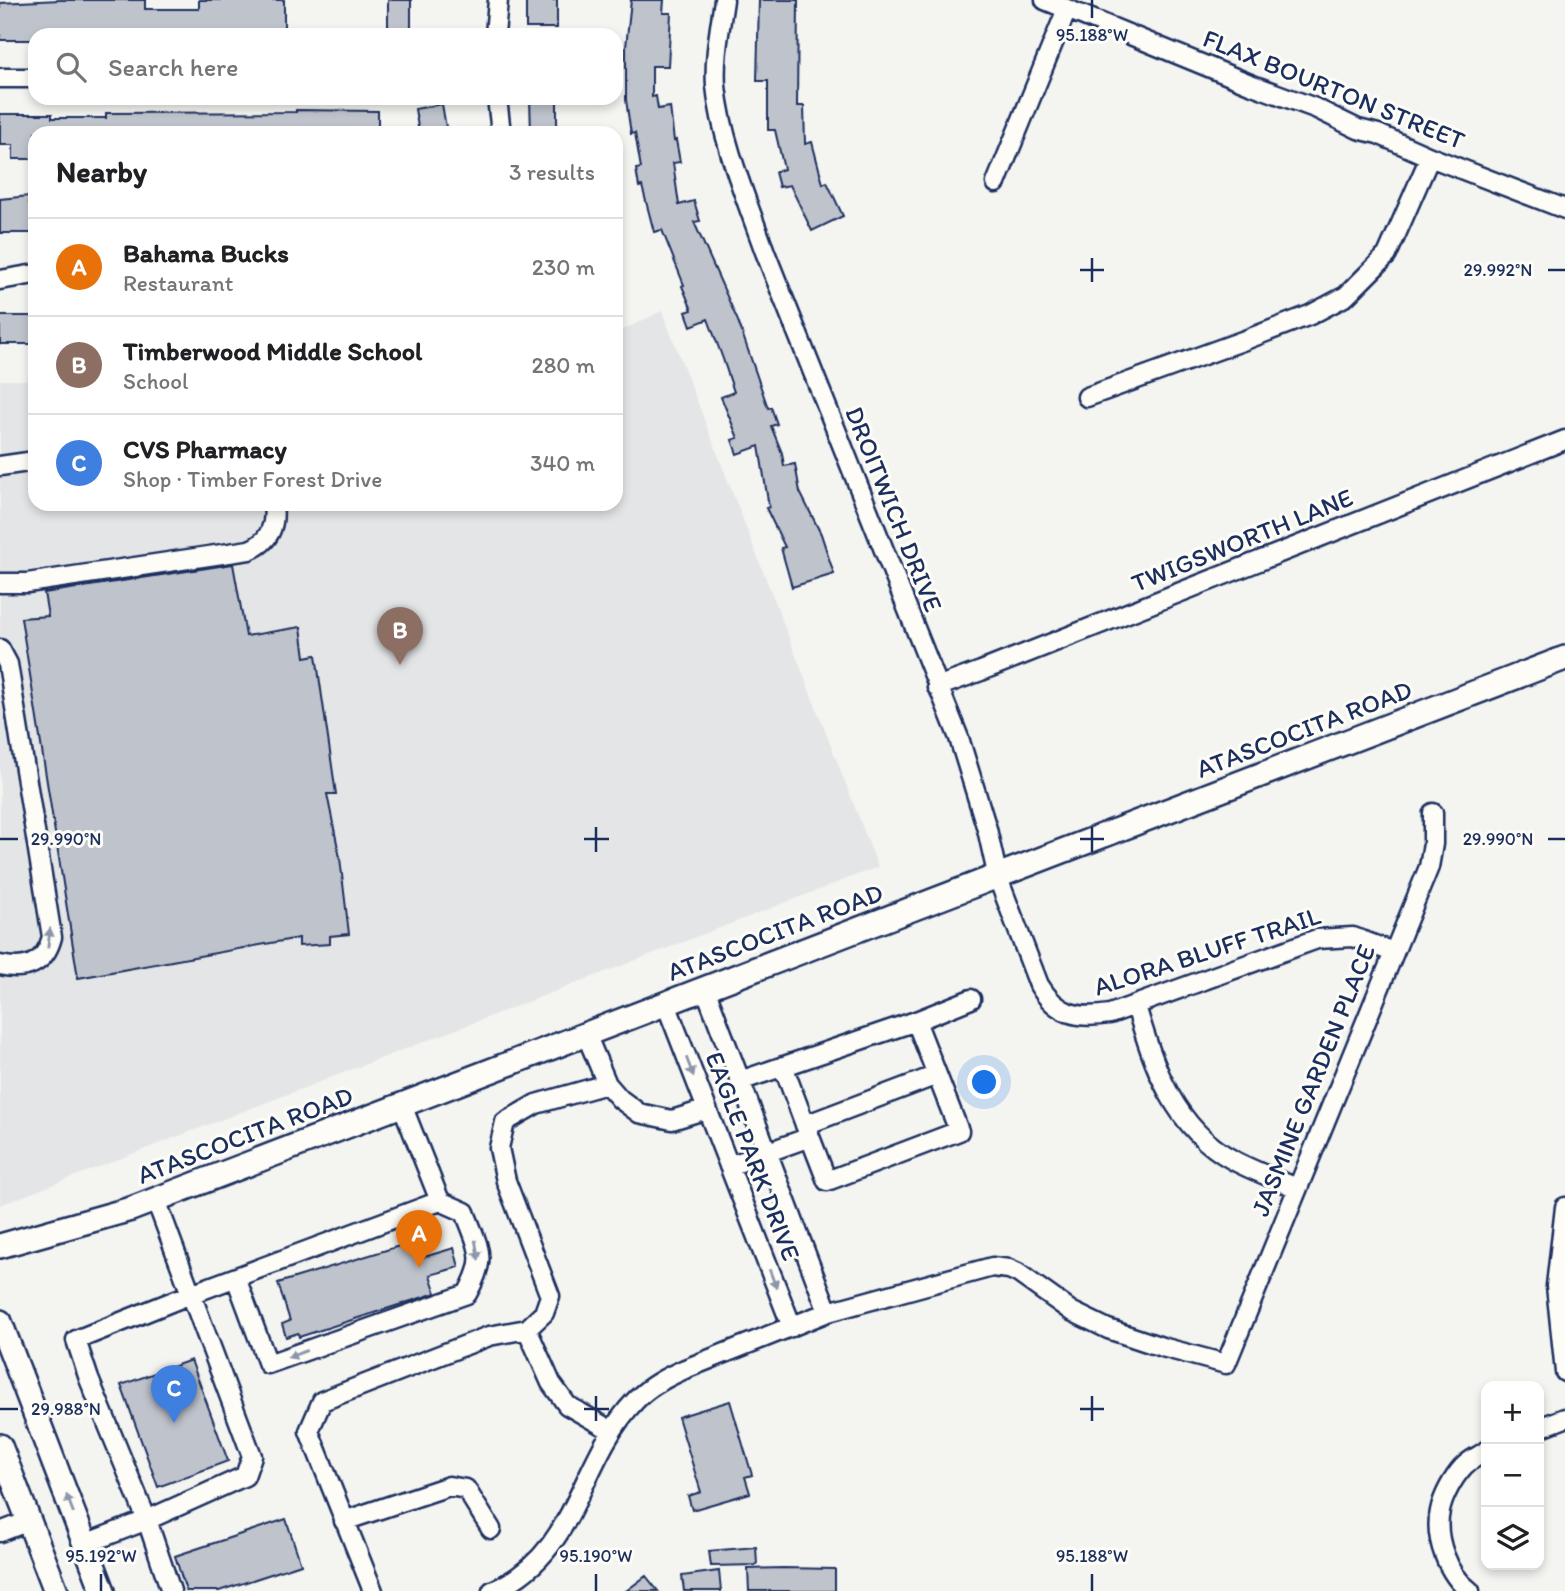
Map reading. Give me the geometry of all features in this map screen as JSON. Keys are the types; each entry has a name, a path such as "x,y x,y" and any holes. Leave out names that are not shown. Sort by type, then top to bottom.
{"main road":[{"name":"ATASCOCITA ROAD","path":"0,1246 156,1200 1565,658"},
{"path":"0,1322 103,1591"},
{"path":"0,1446 7,1486 29,1521 56,1591"}],"street":[{"path":"496,28 498,0"},
{"name":"DROITWICH DRIVE","path":"724,0 717,43 716,87 737,172 765,252 964,754 987,829 998,877 1039,985 1048,1001 1060,1010 1075,1015"},
{"name":"FLAX BOURTON STREET","path":"1045,0 1315,108 1358,129 1378,134 1565,209"},
{"path":"996,183 1067,9"},
{"path":"0,78 28,78"},
{"path":"497,105 500,126"},
{"path":"1087,397 1310,315 1346,296 1387,256 1430,157"},
{"path":"0,280 28,275"},
{"name":"TWIGSWORTH LANE","path":"937,687 1565,440"},
{"path":"0,466 28,462"},
{"path":"0,583 27,583 249,550 261,545 269,536 273,525 273,511"},
{"path":"0,649 8,664 52,937 43,958 36,964 24,968 0,965"},
{"name":"JASMINE GARDEN PLACE","path":"828,1312 970,1272 1001,1267 1018,1273 1071,1311 1108,1329 1226,1364 1429,867 1433,844 1433,813"},
{"name":"ALORA BLUFF TRAIL","path":"1075,1015 1111,1014 1317,939 1353,937 1393,952"},
{"name":"EAGLE PARK DRIVE","path":"705,988 828,1312"},
{"path":"740,1081 916,1021 971,999"},
{"name":"EAGLE PARK DRIVE","path":"666,1004 792,1327"},
{"path":"1136,1006 1161,1079 1182,1116 1198,1135 1232,1160 1297,1188"},
{"path":"783,1066 827,1181 959,1131 916,1021"},
{"path":"586,1034 607,1084 620,1100 639,1113 672,1120 707,1110"},
{"path":"729,1166 767,1152 807,1131 937,1075"},
{"path":"373,1591 309,1431 322,1401 489,1336 527,1329 544,1314 550,1296 506,1181 499,1148 505,1122 536,1104 607,1084"},
{"path":"402,1105 440,1201"},
{"path":"85,1544 147,1520 245,1476 252,1456 156,1200"},
{"path":"171,1591 147,1520 89,1379 76,1340 191,1294 440,1201 466,1212 480,1251 479,1271 467,1294 268,1364 236,1278"},
{"path":"1565,1207 1556,1286 1565,1372"},
{"path":"492,1591 527,1571 558,1537 612,1431 636,1399 664,1378 828,1312"},
{"path":"527,1329 551,1384 567,1405 612,1431"},
{"path":"1544,1426 1565,1418"},
{"path":"1470,1591 1462,1585 1447,1562 1440,1534 1440,1511 1447,1490 1465,1465 1481,1454"},
{"path":"344,1521 449,1486 466,1489 491,1529"},
{"path":"0,1532 29,1521"}],"shaded area":[{"path":"662,311 878,867 0,1205 0,380 28,380 28,511 623,511 623,330"}],"building":[{"path":"145,0 145,9 199,9 199,0 284,0 284,28 28,28 28,40 0,40 0,3"},
{"path":"388,0 411,0 411,28 388,28"},
{"path":"526,0 557,0 557,28 526,28"},
{"path":"631,0 664,0 663,13 671,13 668,66 652,66 652,97 656,96 658,109 670,107 674,141 676,140 680,162 673,163 679,205 694,201 700,221 694,222 738,321 768,408 771,407 777,424 771,426 782,453 784,466 795,464 800,492 821,534 834,574 792,587 781,548 785,547 766,508 769,507 759,446 737,454 732,440 738,438 721,397 734,392 723,359 708,319 691,326 686,312 692,310 682,286 684,285 662,230 654,232 642,186 639,187 636,169 641,168 635,133 631,134 626,100 626,47"},
{"path":"759,0 798,0 797,106 804,106 805,144 812,142 823,184 827,182 843,216 812,231 790,185 779,187 775,172 784,169 775,130 768,130 768,81 757,81"},
{"path":"442,105 446,126 418,126 415,109"},
{"path":"530,105 557,105 557,126 531,126"},
{"path":"378,111 378,126 28,126 28,159 13,159 13,145 0,145 0,114 106,118 106,113"},
{"path":"28,196 28,233 0,233 0,199"},
{"path":"0,316 28,316 28,344 0,344"},
{"path":"233,564 246,636 301,627 305,657 316,655 336,794 327,794 340,858 349,934 330,936 330,944 299,946 299,938 78,978 21,618 48,616 44,593"},
{"path":"419,1240 424,1257 454,1248 459,1267 430,1275 436,1293 299,1337 298,1333 286,1337 282,1324 290,1321 278,1283"},
{"path":"191,1360 228,1461 158,1487 121,1385"},
{"path":"730,1401 752,1475 745,1477 750,1493 692,1510 688,1496 701,1492 678,1417"},
{"path":"286,1519 301,1564 219,1591 186,1591 175,1556"},
{"path":"756,1547 757,1565 711,1566 709,1551"},
{"path":"748,1569 835,1569 835,1591 749,1591"},
{"path":"719,1571 721,1591 684,1591 682,1576"},
{"path":"646,1576 658,1591 626,1591"}],"place":[{"name":"Timberwood Middle School","path":"400,665"},
{"name":"Bahama Bucks","path":"419,1268"},
{"name":"CVS Pharmacy","path":"174,1423"}]}
